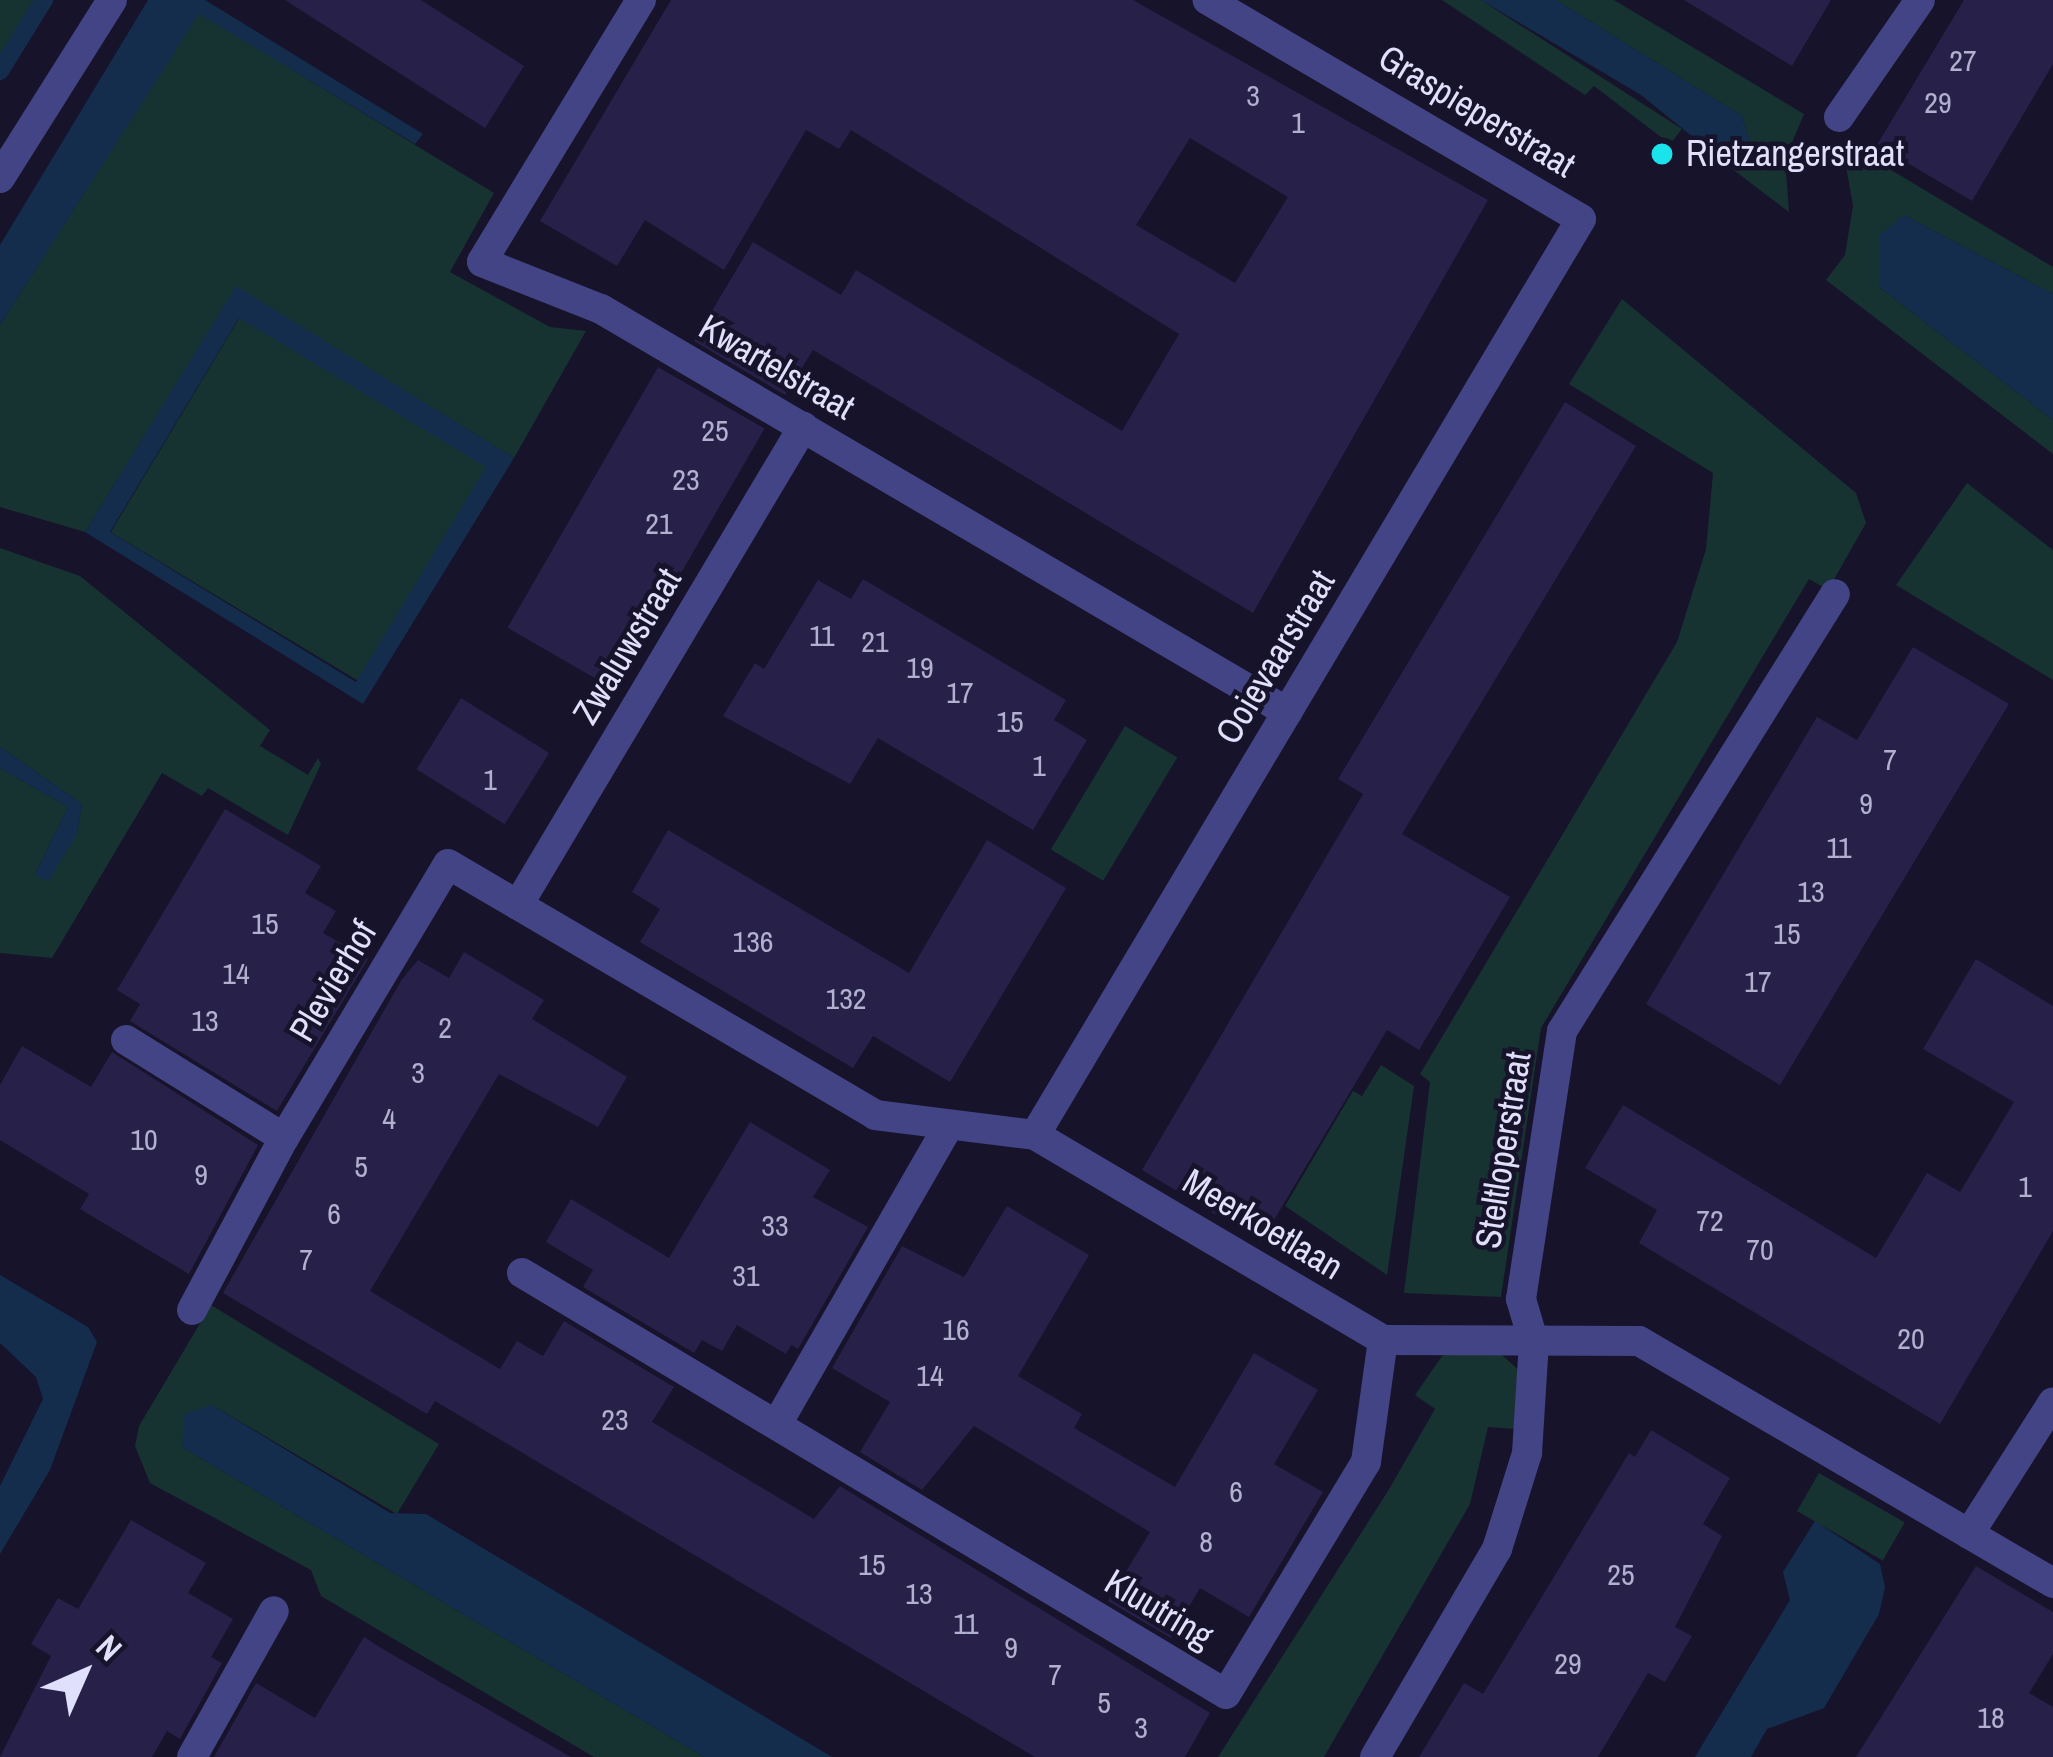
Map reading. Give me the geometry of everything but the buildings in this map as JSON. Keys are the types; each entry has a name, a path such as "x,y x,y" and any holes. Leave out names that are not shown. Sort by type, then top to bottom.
{"street":[{"path":"0,178 112,0"},
{"name":"Kwartelstraat","path":"640,0 482,262 602,309 1287,712"},
{"name":"Graspieperstraat","path":"1207,0 1581,219"},
{"path":"1839,117 1920,0"},
{"name":"Ooievaarstraat","path":"1035,1135 1581,219"},
{"name":"Zwaluwstraat","path":"518,905 803,427"},
{"name":"Steltloperstraat","path":"1375,1757 1497,1549 1527,1454 1534,1343 1521,1299 1562,1031 1835,594"},
{"name":"Meerkoetlaan","path":"448,863 875,1115 1035,1135 1382,1340 1639,1341 2053,1583"},
{"name":"Plevierhof","path":"192,1310 284,1138 448,863"},
{"path":"126,1040 284,1138"},
{"path":"777,1424 948,1127"},
{"name":"Kluutring","path":"522,1273 1226,1694 1366,1462 1382,1340"},
{"path":"1970,1534 2053,1402"},
{"path":"192,1757 274,1611"}],"green space":[{"path":"0,0 44,0 0,71"},
{"path":"1442,0 1481,0 1682,129 1670,144 1594,86 1585,95"},
{"path":"1556,0 1614,0 1804,114 1785,159 1789,212 1731,168 1749,139 1742,116"},
{"path":"199,13 494,193 450,272 550,327 586,331 514,458 236,287 85,532 0,507 0,325"},
{"path":"1856,149 2053,267 2053,294 1904,215 1879,287 2053,420 2053,454 1826,280 1845,255 1853,206 1846,166"},
{"path":"1622,299 1856,493 1866,523 1828,590 1809,579 1541,1028 1501,1297 1404,1293 1430,1082 1420,1074 1677,642 1706,549 1713,473 1569,384"},
{"path":"240,317 488,466 358,681 111,532"},
{"path":"1967,483 2053,550 2053,680 1896,585"},
{"path":"0,548 80,576 270,730 260,746 308,775 318,758 321,764 288,835 208,788 202,796 162,773 52,958 0,953 0,768 68,807 35,874 77,834 82,804 0,747"},
{"path":"1125,726 1177,757 1103,881 1051,849"},
{"path":"1381,1065 1414,1086 1387,1275 1285,1206 1353,1091 1362,1096"},
{"path":"211,1305 439,1444 397,1514 212,1405 182,1447 704,1757 594,1757 321,1596 311,1570 150,1483 135,1446 139,1426"},
{"path":"1501,1354 1521,1372 1516,1429 1488,1427 1470,1504 1324,1757 1218,1757 1388,1491 1435,1409 1415,1395 1442,1356"},
{"path":"1819,1473 1905,1522 1883,1561 1797,1511"}],"water":[{"path":"148,0 205,0 423,134 415,144 199,14 0,325 0,245"},
{"path":"1481,0 1556,0 1742,116 1749,139 1731,168 1641,95"},
{"path":"1904,215 2053,294 2053,420 1879,287 1879,235"},
{"path":"236,286 514,458 363,704 85,532","holes":["239,318 486,467 356,682 110,532"]},
{"path":"0,747 82,804 77,834 48,882 35,874 68,807 0,768"},
{"path":"0,1275 88,1327 97,1342 50,1470 0,1554 0,1486 43,1399 36,1377 0,1343"},
{"path":"212,1405 390,1513 426,1514 832,1757 704,1757 182,1447 184,1414"},
{"path":"1815,1521 1880,1564 1885,1587 1879,1614 1824,1708 1767,1729 1751,1757 1695,1757 1790,1600 1783,1572"}],"waterway":[{"path":"0,71 44,0"}],"place":[{"name":"Rietzangerstraat","path":"1662,154"}]}
